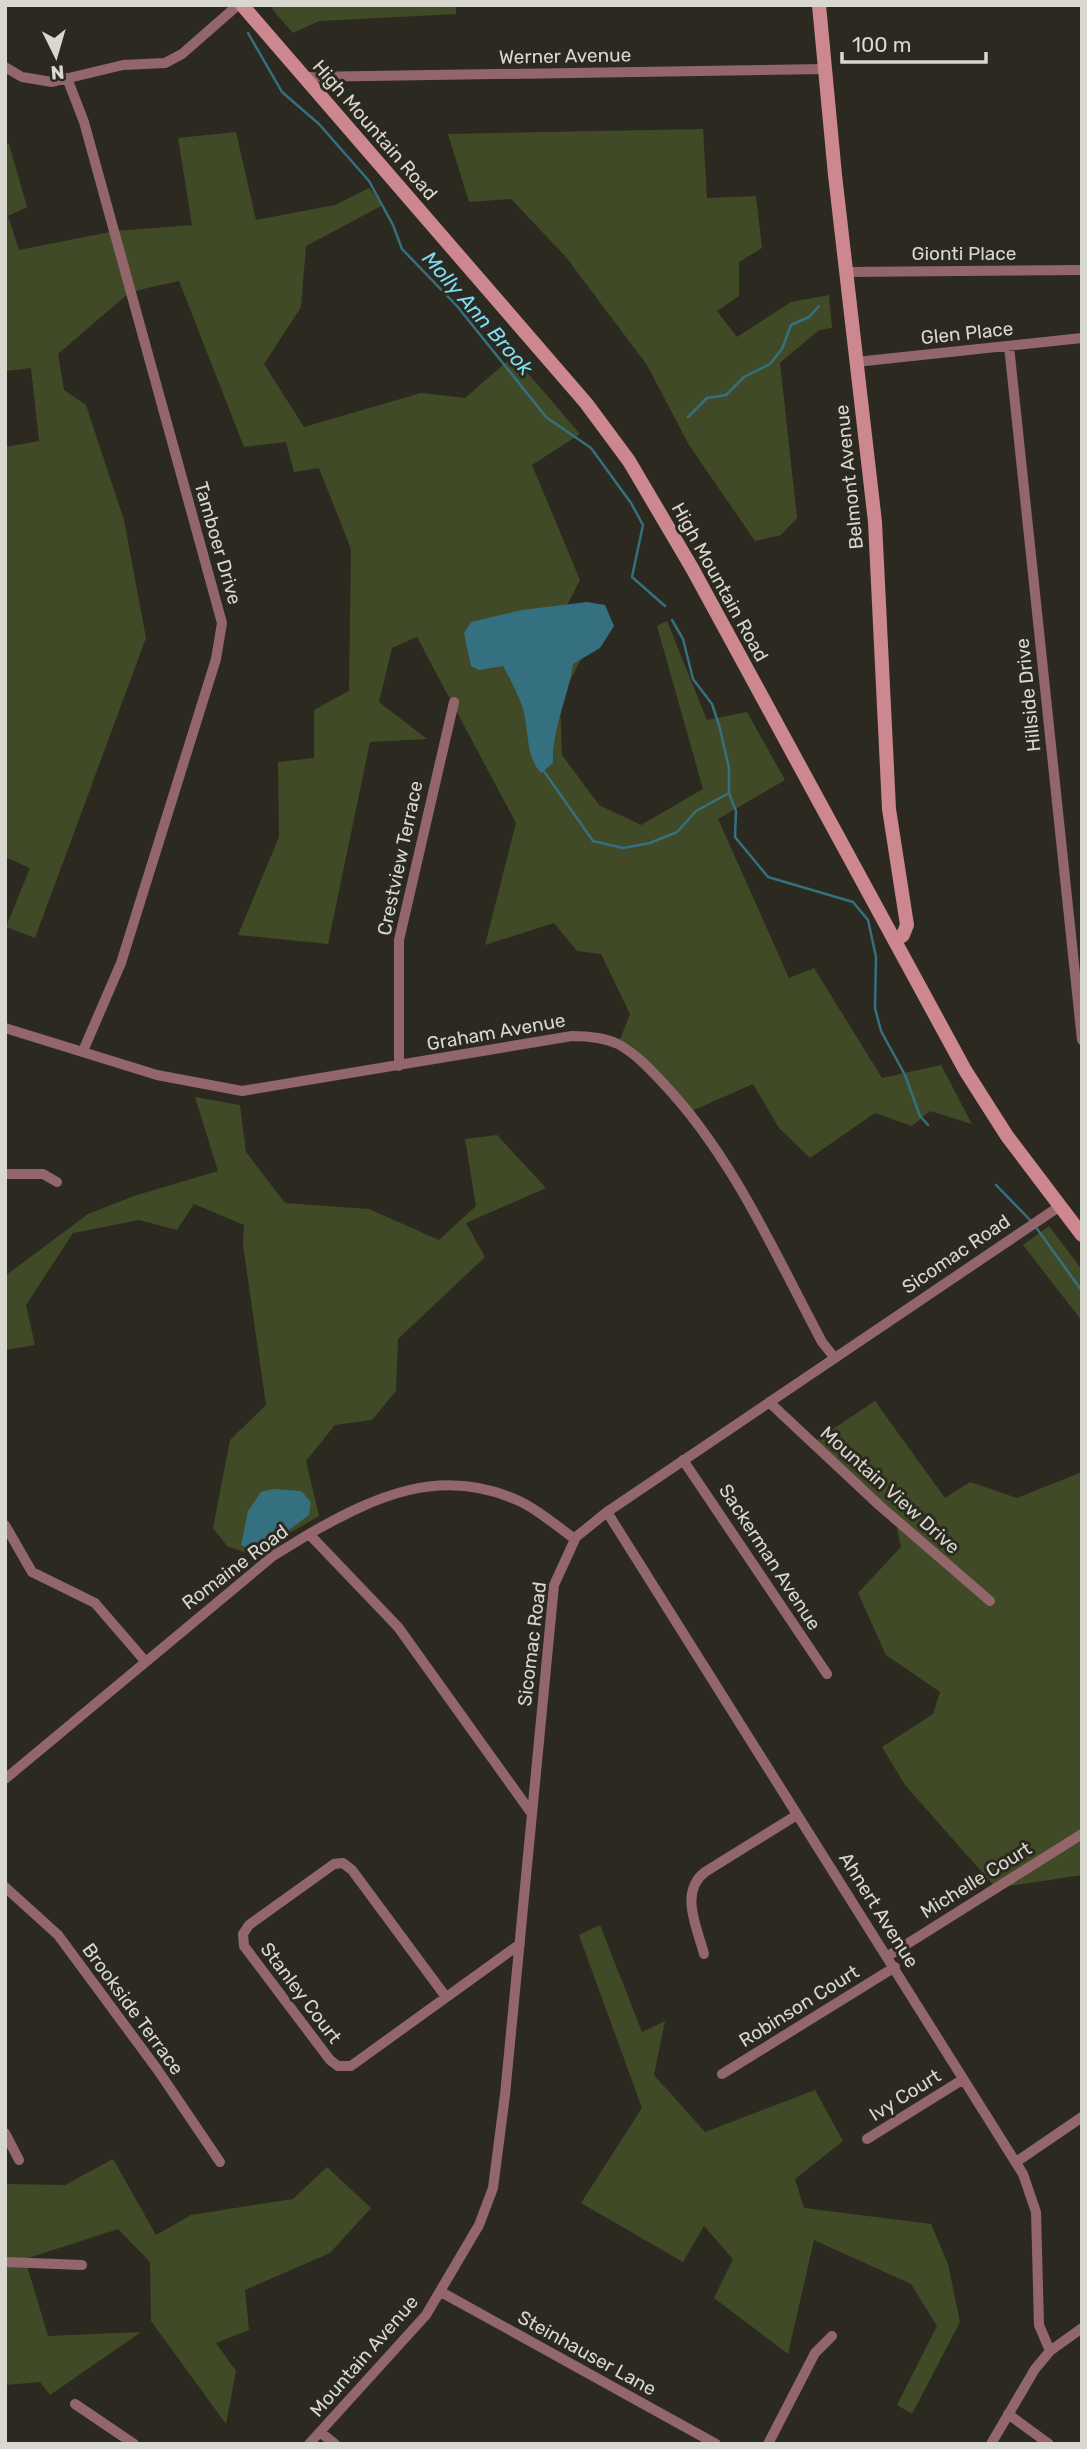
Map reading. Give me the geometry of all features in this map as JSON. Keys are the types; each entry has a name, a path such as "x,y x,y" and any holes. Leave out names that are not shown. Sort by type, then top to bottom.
{"main road":[{"name":"High Mountain Road","path":"240,5 586,403 629,461 692,568 986,1106 1082,1235"},
{"name":"Belmont Avenue","path":"819,5 875,522 890,819 907,925 903,935 896,940"}],"street":[{"path":"5,67 32,80 67,78 123,65 165,63 181,54 240,5"},
{"name":"Werner Avenue","path":"305,78 825,69"},
{"name":"Tamboer Drive","path":"67,78 83,122 222,623 216,659 121,963 83,1051"},
{"name":"Gionti Place","path":"846,271 1082,270"},
{"name":"Glen Place","path":"856,362 1082,338"},
{"name":"Hillside Drive","path":"1009,346 1082,1040"},
{"name":"Crestview Terrace","path":"399,1066 399,940 454,702"},
{"name":"Graham Avenue","path":"5,1028 157,1075 242,1091 572,1036 597,1036 626,1049 647,1066 694,1115 725,1160 822,1342 834,1357"},
{"path":"5,1174 43,1174 57,1182"},
{"name":"Sicomac Road","path":"483,2215 497,2165 554,1585 575,1539 607,1512 1060,1206"},
{"name":"Mountain View Drive","path":"769,1402 888,1514 990,1601"},
{"name":"Sackerman Avenue","path":"683,1460 827,1674"},
{"path":"309,1534 379,1497 396,1491 449,1485 480,1488 518,1500 575,1539"},
{"name":"Ahnert Avenue","path":"607,1512 1023,2174 1035,2212 1039,2325 1050,2351"},
{"path":"5,1525 32,1572 95,1603 145,1661"},
{"name":"Romaine Road","path":"5,1779 273,1556 309,1534 393,1622 532,1814"},
{"path":"704,1954 691,1902 697,1880 705,1872 797,1815"},
{"name":"Michelle Court","path":"888,1956 1082,1834"},
{"name":"Stanley Court","path":"446,1997 352,1870 343,1863 334,1864 249,1925 243,1934 244,1946 330,2060 338,2066 351,2066 520,1944"},
{"name":"Brookside Terrace","path":"5,1886 58,1935 157,2069 220,2162"},
{"name":"Robinson Court","path":"722,2074 895,1967"},
{"name":"Ivy Court","path":"867,2139 962,2080"},
{"path":"1016,2162 1082,2117"},
{"path":"5,2133 19,2160"},
{"name":"Mountain Avenue","path":"309,2444 410,2335 441,2292 483,2215"},
{"path":"5,2262 82,2265"},
{"name":"Steinhauser Lane","path":"441,2292 716,2444"},
{"path":"991,2444 1035,2369 1050,2351 1082,2328"},
{"path":"768,2444 815,2353 832,2336"},
{"path":"75,2404 134,2444"},
{"path":"1008,2414 1049,2444"},
{"path":"320,2432 335,2444"}],"green space":[{"path":"274,5 456,5 456,14 319,21 293,33 272,9"},
{"path":"703,129 707,198 756,196 762,248 739,262 739,296 717,311 737,337 791,302 829,295 832,328 819,330 780,363 797,518 781,535 755,541 689,445 647,365 566,257 511,199 469,202 448,134"},
{"path":"236,132 256,220 335,205 369,188 383,205 306,246 301,307 264,364 304,427 421,393 465,398 513,356 580,434 532,465 580,580 565,609 596,628 560,702 562,755 599,805 641,825 703,789 657,626 667,621 707,720 747,712 785,780 718,819 789,978 814,968 882,1078 941,1065 972,1124 930,1111 912,1126 875,1113 810,1158 779,1128 753,1084 687,1113 619,1042 630,1014 601,954 577,951 554,923 485,945 516,823 417,637 392,648 379,702 427,739 370,742 328,944 238,935 279,837 278,762 314,758 314,710 349,691 351,549 319,468 294,472 286,442 244,447 179,281 130,292 58,354 64,390 86,405 124,520 146,638 35,938 6,927 30,868 5,857 5,447 39,441 31,368 5,371 5,143 9,144 27,207 8,216 19,250 115,231 192,225 178,138"},
{"path":"195,1097 240,1105 246,1152 285,1203 369,1209 439,1240 476,1206 465,1139 497,1135 546,1188 466,1223 485,1257 398,1339 396,1391 372,1420 335,1425 306,1461 319,1516 252,1555 227,1546 213,1528 230,1440 266,1405 243,1245 244,1225 194,1204 177,1230 139,1220 73,1233 26,1305 35,1345 5,1350 5,1276 88,1214 134,1196 218,1171"},
{"path":"1049,1226 1082,1270 1082,1321 1023,1245"},
{"path":"875,1401 945,1498 970,1482 1017,1498 1082,1472 1082,1875 996,1888 905,1785 882,1747 933,1714 940,1692 886,1655 858,1593 901,1547 895,1519 815,1441"},
{"path":"600,1925 642,2032 665,2021 654,2075 705,2132 815,2090 843,2141 795,2179 804,2208 931,2224 948,2264 960,2322 912,2414 897,2405 937,2326 911,2284 814,2240 788,2354 714,2298 733,2259 704,2226 683,2262 581,2203 642,2108 579,1935"},
{"path":"113,2159 156,2235 191,2215 293,2199 327,2167 371,2208 330,2253 245,2290 249,2330 216,2343 236,2371 226,2424 151,2321 150,2262 118,2229 25,2259 48,2336 141,2332 50,2395 40,2382 5,2385 5,2184 65,2185"}],"water":[{"path":"587,602 605,605 614,626 600,648 573,664 555,738 553,763 541,773 532,758 522,706 503,666 479,670 471,666 464,633 471,622 522,610"},
{"path":"273,1489 301,1491 311,1502 309,1515 285,1533 279,1542 273,1537 250,1550 241,1545 248,1511 261,1492"}],"waterway":[{"name":"Molly Ann Brook","path":"248,33 282,92 319,124 369,181 393,225 402,249 457,306 546,417 591,448 631,503 643,525 632,577 665,606"},
{"path":"688,417 707,398 726,395 744,377 770,364 782,349 791,325 809,317 819,306"},
{"name":"Molly Ann Brook","path":"672,620 683,639 693,679 712,704 719,725 729,768 729,793 736,811 735,837 768,877 853,902 868,920 876,957 875,1008 881,1031 905,1075 920,1116 928,1125"},
{"path":"543,770 593,841 623,848 650,843 677,832 696,811 729,793"},
{"name":"Molly Ann Brook","path":"996,1185 1031,1221"},
{"name":"Molly Ann Brook","path":"1035,1226 1082,1291"}]}
